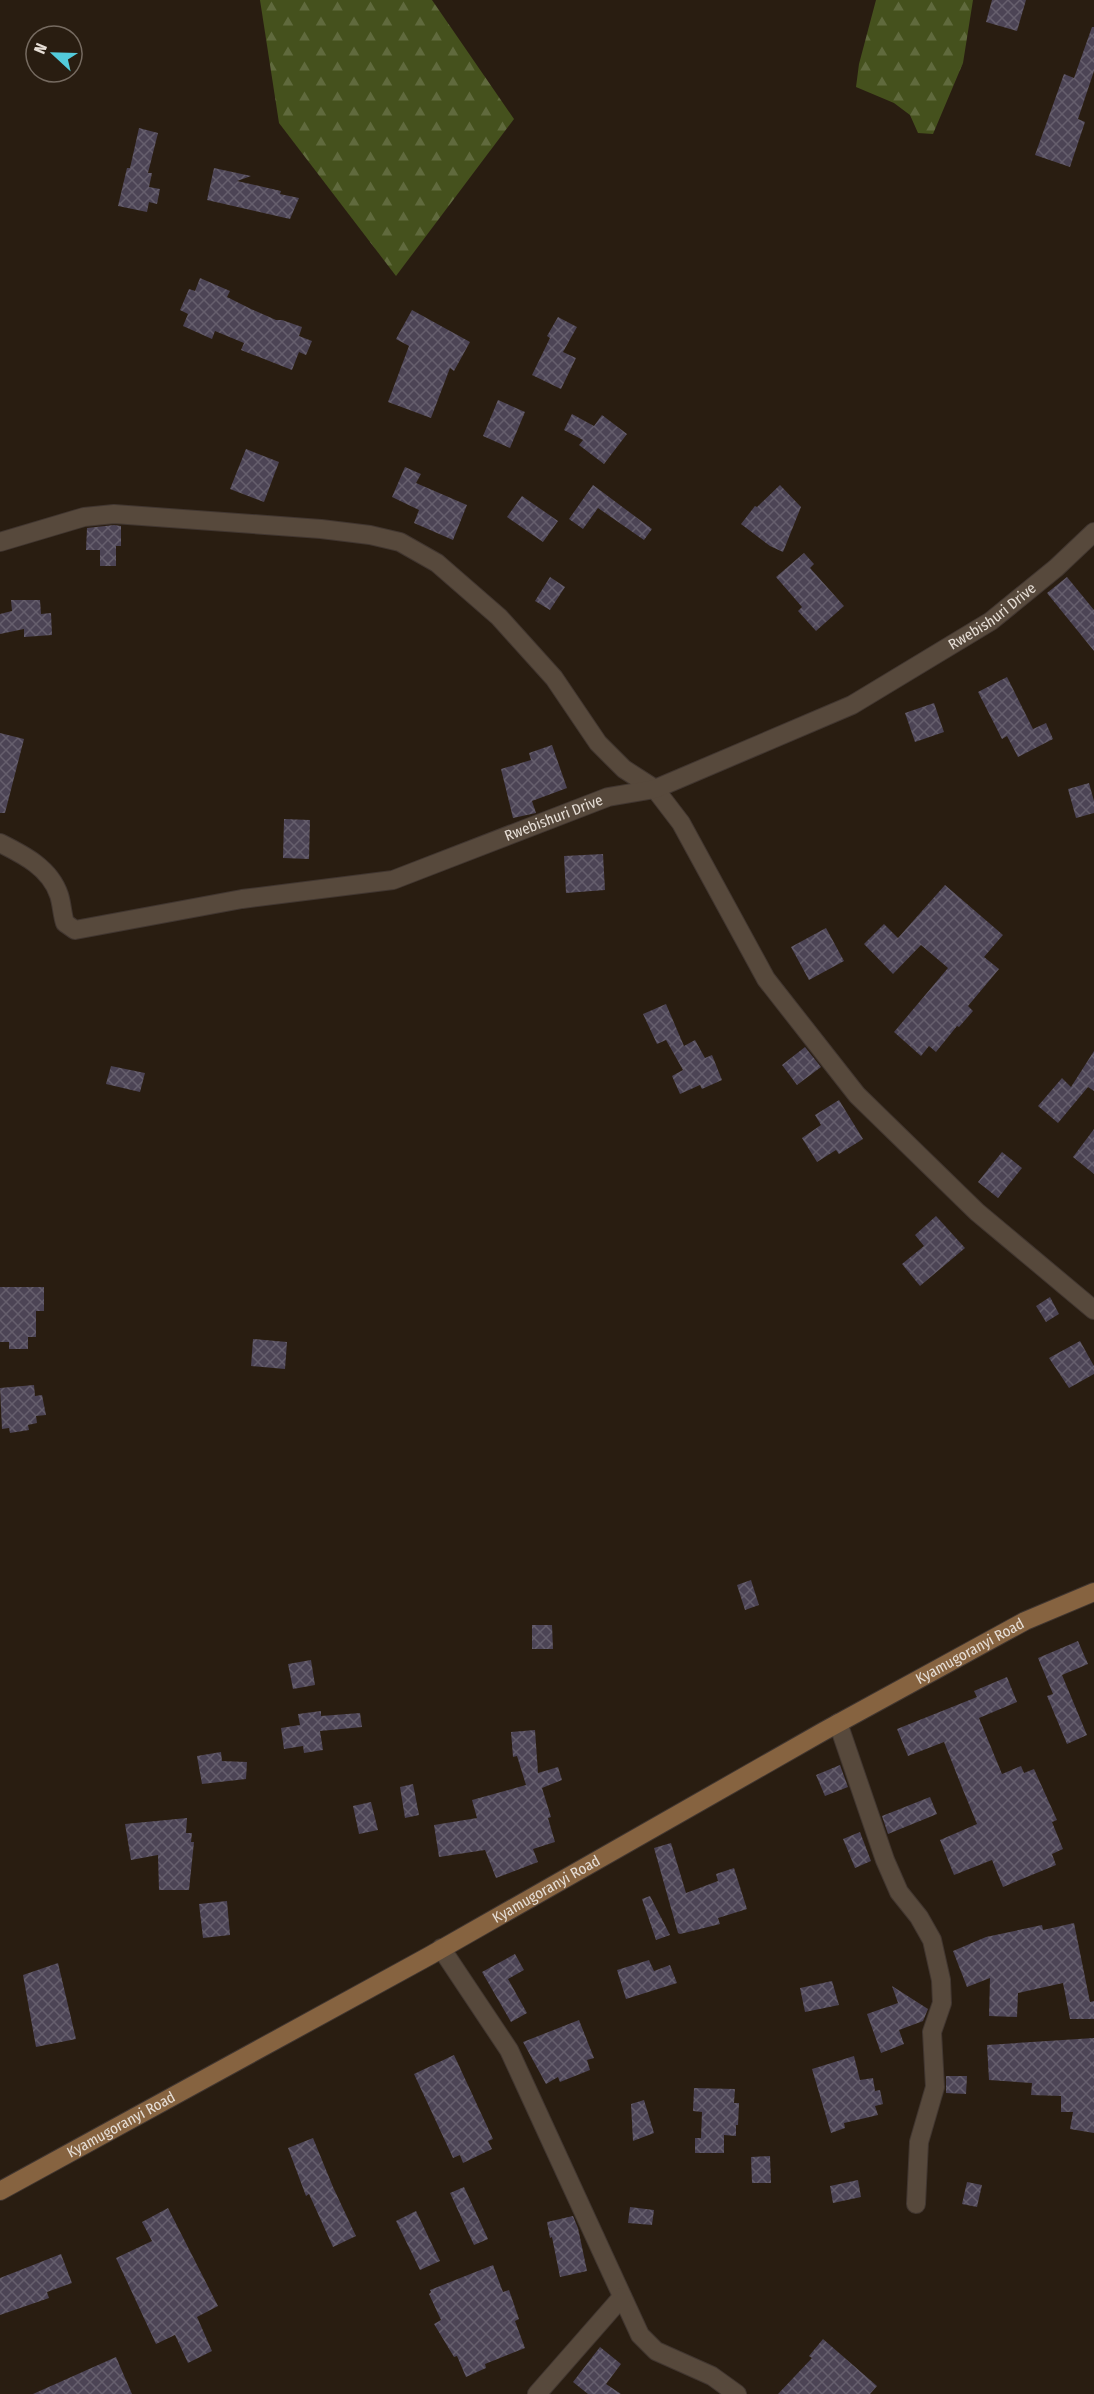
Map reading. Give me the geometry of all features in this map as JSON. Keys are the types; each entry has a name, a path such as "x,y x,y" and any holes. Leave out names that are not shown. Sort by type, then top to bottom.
{"street":[{"path":"0,542 84,517 114,514 321,529 370,535 400,542 437,563 499,617 554,678 598,743 624,768 655,789 681,823 766,979 857,1095 977,1212 1094,1310"},
{"name":"Rwebishuri Drive","path":"0,843 40,867 49,876 60,899 65,924 75,930 242,899 393,880 608,797 655,789 852,705 991,621 1056,568 1094,532"},
{"name":"Kyamugoranyi Road","path":"0,2191 441,1948 838,1723 1024,1621 1094,1592"},
{"path":"838,1723 885,1860 899,1892 919,1917 932,1940 941,1980 942,2003 933,2032 935,2087 920,2142 916,2204"},
{"path":"441,1948 509,2050 639,2335 656,2351 712,2376 737,2394"},
{"path":"537,2394 622,2297"}],"green space":[{"path":"260,0 432,0 514,119 396,276 279,123"},
{"path":"876,0 973,0 963,63 933,134 918,133 910,115 894,103 856,87 859,64"}],"building":[{"path":"992,0 1026,0 1017,31 986,22"},
{"path":"1092,27 1094,27 1094,71 1078,119 1085,122 1070,167 1035,155 1064,74 1074,78"},
{"path":"139,128 158,133 148,173 152,173 149,187 160,189 157,204 149,202 147,212 118,206"},
{"path":"214,168 251,176 237,181 281,191 280,194 299,198 290,219 207,200"},
{"path":"200,278 230,291 227,297 251,309 276,320 302,327 299,336 312,341 306,355 299,352 292,370 241,350 244,343 215,331 212,339 183,326 188,314 180,310 189,289 195,291"},
{"path":"412,310 470,342 454,371 450,368 431,418 388,402 409,346 396,339"},
{"path":"558,317 577,327 563,352 576,358 561,389 532,375 550,338 547,336"},
{"path":"498,400 525,412 510,448 483,436"},
{"path":"572,414 594,426 602,415 627,434 604,464 579,445 583,440 564,430"},
{"path":"246,449 279,462 264,502 230,489"},
{"path":"405,467 421,474 416,483 467,505 453,540 414,523 419,510 392,497"},
{"path":"593,485 652,529 644,540 598,508 583,529 569,519"},
{"path":"780,485 801,507 783,552 770,546 741,524 755,506 757,507"},
{"path":"522,496 558,521 543,542 507,517"},
{"path":"121,526 121,546 116,546 116,566 100,566 100,550 86,550 87,528"},
{"path":"804,553 814,564 810,568 844,606 816,631 798,611 802,607 776,577"},
{"path":"550,577 565,587 550,610 535,601"},
{"path":"1067,577 1094,610 1094,651 1047,593"},
{"path":"11,600 40,600 41,614 51,613 52,635 24,637 24,629 0,634 0,614 12,611"},
{"path":"1007,677 1033,729 1046,723 1053,739 1018,757 1007,736 1002,739 978,692"},
{"path":"934,703 944,732 915,742 905,713"},
{"path":"0,733 24,739 5,813 0,813"},
{"path":"552,745 567,788 532,801 536,813 513,818 501,769 531,760 529,753"},
{"path":"1089,783 1094,801 1094,813 1076,818 1068,789"},
{"path":"284,819 310,820 309,859 283,858"},
{"path":"603,854 605,890 566,893 564,856"},
{"path":"945,885 1003,935 984,957 999,969 968,1006 973,1011 959,1027 957,1026 936,1052 929,1046 921,1056 894,1032 948,968 921,945 893,974 864,944 884,924 898,938"},
{"path":"826,928 844,961 809,980 791,947"},
{"path":"666,1004 684,1046 695,1040 705,1058 712,1055 722,1080 702,1089 700,1085 680,1094 672,1076 683,1070 666,1040 657,1044 643,1014"},
{"path":"805,1047 821,1067 797,1085 782,1065"},
{"path":"1094,1051 1094,1091 1088,1087 1058,1123 1038,1106 1062,1078 1071,1087"},
{"path":"111,1066 145,1073 140,1092 106,1084"},
{"path":"839,1100 863,1139 839,1154 836,1150 817,1162 802,1138 821,1125 815,1115"},
{"path":"1094,1129 1094,1174 1073,1157"},
{"path":"1002,1152 1022,1168 998,1198 978,1182"},
{"path":"936,1216 965,1248 920,1286 902,1264 924,1246 915,1235"},
{"path":"0,1287 44,1287 44,1311 36,1311 36,1337 28,1337 28,1349 9,1349 9,1342 0,1342"},
{"path":"1050,1297 1059,1314 1046,1322 1036,1306"},
{"path":"253,1339 287,1342 285,1369 251,1366"},
{"path":"1080,1341 1094,1366 1094,1374 1069,1388 1049,1358"},
{"path":"34,1385 35,1396 42,1395 46,1415 36,1416 37,1423 28,1425 29,1430 10,1433 9,1428 2,1429 0,1388"},
{"path":"751,1580 759,1605 745,1610 737,1585"},
{"path":"532,1625 552,1625 553,1649 532,1649"},
{"path":"1078,1641 1088,1664 1062,1675 1087,1735 1067,1744 1047,1696 1053,1694 1038,1658"},
{"path":"311,1660 315,1685 293,1689 288,1664"},
{"path":"1007,1677 1017,1702 979,1718 1002,1774 1021,1766 1024,1773 1034,1769 1057,1820 1052,1822 1063,1849 1052,1854 1056,1865 1003,1887 992,1860 954,1875 940,1840 977,1824 944,1742 908,1756 897,1729 977,1697 974,1691"},
{"path":"321,1711 321,1716 360,1713 362,1727 320,1731 323,1750 304,1753 303,1746 284,1749 281,1728 300,1725 298,1714"},
{"path":"535,1730 538,1773 558,1767 562,1780 542,1788 551,1817 548,1818 555,1842 533,1849 538,1862 496,1878 485,1850 439,1857 434,1825 477,1818 472,1800 526,1785 517,1756 513,1757 511,1732"},
{"path":"221,1752 222,1761 247,1762 246,1779 202,1784 197,1756"},
{"path":"840,1765 848,1787 825,1796 816,1775"},
{"path":"413,1784 419,1815 405,1818 400,1787"},
{"path":"930,1797 937,1814 888,1834 882,1816"},
{"path":"371,1802 378,1830 359,1834 353,1806"},
{"path":"187,1818 186,1833 192,1833 191,1842 194,1842 189,1890 159,1890 158,1855 131,1860 125,1824"},
{"path":"860,1832 871,1861 855,1868 843,1839"},
{"path":"671,1843 686,1893 718,1881 716,1874 734,1868 747,1909 718,1918 720,1924 678,1933 654,1848"},
{"path":"650,1896 670,1935 656,1940 642,1899"},
{"path":"227,1901 230,1935 203,1938 199,1904"},
{"path":"1074,1923 1090,2002 1094,2001 1094,2019 1070,2019 1063,1983 1018,1993 1017,2017 989,2016 990,1978 967,1987 953,1951 986,1937 1042,1925 1043,1930"},
{"path":"515,1954 524,1970 508,1979 527,2013 511,2022 482,1972"},
{"path":"649,1960 654,1971 670,1965 677,1983 626,1999 617,1970"},
{"path":"58,1963 76,2039 36,2047 23,1975"},
{"path":"832,1981 839,2005 805,2012 800,1988"},
{"path":"892,1986 928,2009 923,2021 899,2030 904,2044 881,2053 867,2014 898,2003"},
{"path":"579,2020 594,2058 587,2060 590,2070 560,2082 558,2077 546,2084 523,2042"},
{"path":"1094,2038 1094,2133 1070,2129 1073,2112 1061,2112 1061,2096 1031,2095 1032,2083 989,2080 987,2045"},
{"path":"454,2055 493,2139 488,2141 492,2149 463,2163 460,2155 453,2158 414,2074"},
{"path":"854,2056 860,2080 873,2078 875,2091 880,2090 883,2104 875,2106 878,2115 844,2123 845,2128 831,2133 812,2069"},
{"path":"946,2076 967,2076 966,2094 946,2093"},
{"path":"694,2088 735,2089 734,2103 739,2103 738,2125 736,2125 736,2136 724,2135 724,2153 695,2153 695,2138 701,2138 702,2112 693,2111"},
{"path":"644,2100 654,2133 633,2141 631,2104"},
{"path":"313,2138 356,2236 333,2247 309,2194 306,2196 288,2148"},
{"path":"770,2156 771,2183 752,2183 751,2157"},
{"path":"858,2180 861,2197 833,2203 830,2186"},
{"path":"967,2182 982,2185 977,2207 962,2204"},
{"path":"464,2187 488,2239 474,2245 450,2193"},
{"path":"630,2207 654,2210 652,2225 628,2223"},
{"path":"168,2208 218,2306 197,2317 212,2351 188,2363 175,2335 156,2344 116,2258 152,2241 142,2222"},
{"path":"416,2211 440,2261 420,2270 396,2221"},
{"path":"573,2216 578,2228 587,2271 560,2277 547,2222"},
{"path":"61,2254 72,2283 47,2292 49,2298 0,2315 0,2278"},
{"path":"493,2265 503,2292 509,2290 519,2319 515,2321 525,2348 485,2364 486,2368 466,2377 457,2356 454,2357 434,2324 441,2320 429,2294 430,2290"},
{"path":"823,2339 877,2386 870,2394 778,2394 812,2358 809,2356"},
{"path":"600,2347 621,2364 606,2384 621,2394 588,2394 573,2382"},
{"path":"116,2357 132,2394 33,2394"}]}
